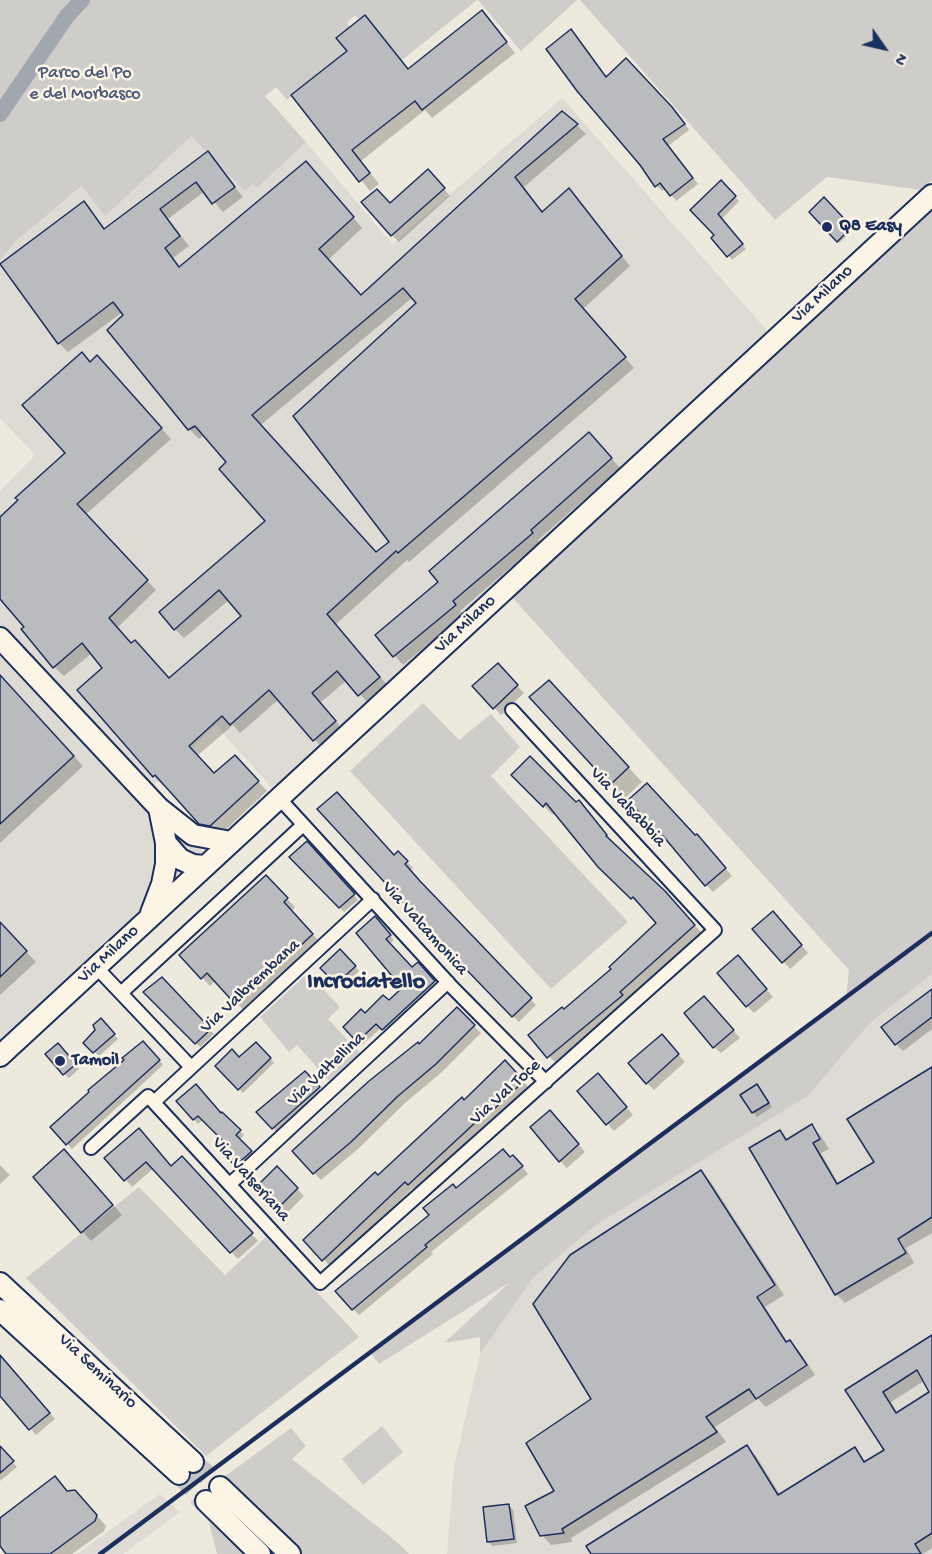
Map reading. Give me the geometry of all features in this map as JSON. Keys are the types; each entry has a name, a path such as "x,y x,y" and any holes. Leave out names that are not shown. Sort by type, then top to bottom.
{"main road":[{"name":"Via Milano","path":"0,1056 932,195"},
{"path":"0,638 159,808 193,835 204,857 205,866 194,865 180,858 166,843"},
{"path":"149,918 162,884 165,864 166,843 159,808"},
{"path":"193,835 231,842"},
{"name":"Via Seminario","path":"0,1283 186,1468 0,1310"},
{"path":"260,1554 249,1546 213,1494 288,1552"}],"street":[{"name":"Via Valsabbia","path":"512,710 715,930"},
{"name":"Via Valcamonica","path":"279,798 448,982 546,1082"},
{"path":"121,993 303,825"},
{"name":"Via Valbrembana","path":"154,1102 373,899"},
{"name":"Via Val Toce","path":"320,1283 715,930"},
{"path":"96,967 191,1067"},
{"name":"Via Valtellina","path":"230,1185 448,982"},
{"path":"91,1148 148,1096 154,1102"},
{"name":"Via Valseriana","path":"154,1102 320,1283"}],"shaded area":[{"path":"562,98 771,335 280,797 216,725 145,794 211,859 73,989 0,1040 0,491 35,455 0,418 0,254 83,186 104,215 196,130 257,188 306,142 392,244"},
{"path":"932,974 932,1554 447,1554 454,1467 480,1354 533,1278 596,1225 808,1096 869,1024"},
{"path":"160,1494 180,1512 123,1554 77,1554"}],"green space":[{"name":"Parco del Po e del Morbasco","path":"0,0 477,0 397,64 355,15 347,23 352,29 352,47 287,100 276,87 265,96 306,142 257,188 253,184 245,191 191,136 105,216 82,186 16,241 0,260"},
{"path":"478,0 577,0 521,51"},
{"path":"580,0 932,0 932,180 921,190 827,177 775,220"},
{"path":"932,186 932,974 869,1024 808,1096 596,1225 533,1278 480,1354 480,1337 444,1343 510,1282 379,1364 370,1352 846,999 849,970 502,586"},
{"path":"423,703 459,740 491,714 520,747 491,776 628,922 551,989 350,771"},
{"path":"308,973 340,1007 328,1019 361,1054 330,1082 297,1045 289,1052 260,1017"},
{"path":"139,1187 225,1275 266,1237 359,1337 206,1456 26,1278"},
{"path":"382,1426 403,1452 363,1485 342,1459"},
{"path":"291,1428 306,1446 292,1459 409,1554 217,1554 209,1522 190,1502"}],"building":[{"path":"482,10 507,42 422,110 415,101 352,150 370,173 359,182 291,95 347,51 336,38 365,15 408,69"},
{"path":"571,29 606,77 626,58 685,124 663,139 693,178 670,196 660,183 655,187 640,165 577,91 546,49"},
{"path":"562,111 578,124 515,177 542,212 569,188 622,256 575,299 626,357 398,553 396,551 327,614 380,677 358,696 337,671 312,693 336,721 313,741 269,690 230,725 222,716 189,746 214,773 235,755 259,781 210,826 199,824 155,775 153,777 77,690 102,668 82,643 53,668 21,629 24,627 0,599 0,517 18,500 15,498 65,453 22,405 82,352 90,362 97,355 162,428 77,504 148,580 109,618 131,643 135,640 169,678 241,616 219,590 174,630 159,612 265,521 219,469 226,462 195,426 188,430 107,330 123,315 113,302 58,344 0,264 84,201 104,229 208,151 235,187 212,204 196,182 160,209 180,236 165,248 179,267 306,161 354,217 319,249 361,295","holes":["403,288 416,303 293,416 389,542 376,552 252,415"]},
{"path":"428,169 445,188 391,236 361,202 377,189 390,203"},
{"path":"721,180 736,196 718,214 743,244 727,257 711,238 714,235 690,210"},
{"path":"824,197 852,227 837,242 809,212"},
{"path":"589,432 612,458 531,530 533,533 453,601 456,605 393,657 375,635 438,582 429,571"},
{"path":"498,663 518,685 493,709 472,686"},
{"path":"0,675 74,756 0,824"},
{"path":"549,680 629,767 610,785 529,697"},
{"path":"530,756 576,802 579,800 606,836 665,891 695,925 620,992 623,995 547,1058 528,1035 562,1007 564,1009 611,969 609,967 656,923 633,897 631,899 598,867 546,803 543,807 511,775"},
{"path":"647,783 695,835 697,834 726,868 705,886 663,836 661,837 628,800"},
{"path":"337,792 394,855 398,851 408,861 405,864 420,881 532,998 512,1017 317,809"},
{"path":"307,841 355,894 339,908 289,857"},
{"path":"266,875 288,898 284,902 313,934 236,1005 207,973 201,979 179,955"},
{"path":"773,911 802,945 782,963 752,929"},
{"path":"375,916 391,935 386,939 412,967 418,962 435,981 382,1030 376,1024 357,1042 343,1027 361,1009 365,1013 383,995 389,1000 402,988 356,933"},
{"path":"0,922 27,951 0,977"},
{"path":"340,949 356,966 336,984 320,968"},
{"path":"738,955 767,989 746,1007 717,973"},
{"path":"162,977 211,1029 195,1044 143,992"},
{"path":"932,989 932,1017 895,1045 881,1027"},
{"path":"704,996 734,1030 713,1048 684,1013"},
{"path":"457,1007 475,1025 436,1064 313,1174 292,1151 369,1081 418,1042 419,1044"},
{"path":"101,1018 115,1034 93,1053 83,1043 95,1030 93,1025"},
{"path":"662,1034 679,1054 646,1084 628,1063"},
{"path":"143,1041 160,1060 66,1145 50,1127"},
{"path":"256,1042 271,1058 238,1090 215,1066 232,1049 239,1057"},
{"path":"58,1043 76,1064 63,1075 45,1054"},
{"path":"505,1060 524,1081 493,1110 491,1108 408,1185 405,1182 322,1261 303,1240 375,1172 378,1175 462,1097 464,1100"},
{"path":"932,1067 932,1217 898,1239 906,1253 835,1295 749,1148 780,1130 786,1140 812,1124 820,1139 813,1143 837,1184 874,1162 847,1119"},
{"path":"305,1071 320,1087 272,1129 256,1112"},
{"path":"598,1073 627,1107 606,1125 577,1091"},
{"path":"196,1084 221,1113 241,1130 236,1135 252,1151 235,1166 220,1150 226,1144 198,1116 193,1120 176,1101"},
{"path":"757,1084 769,1103 752,1113 740,1095"},
{"path":"550,1110 579,1144 559,1162 530,1127"},
{"path":"139,1128 171,1166 182,1156 253,1233 230,1253 146,1162 124,1181 104,1158"},
{"path":"64,1149 113,1205 81,1233 33,1177"},
{"path":"503,1149 510,1157 513,1155 523,1166 425,1245 427,1247 352,1310 335,1291 429,1215 423,1208 453,1184 456,1188"},
{"path":"277,1166 298,1188 275,1211 254,1189"},
{"path":"701,1170 775,1285 757,1297 786,1342 790,1340 807,1365 756,1399 749,1389 706,1417 717,1432 562,1529 564,1533 540,1536 525,1506 554,1491 526,1443 591,1399 533,1304 570,1255"},
{"path":"932,1335 932,1533 915,1544 921,1554 591,1554 586,1546 747,1445 778,1495 855,1447 864,1462 884,1450 845,1390","holes":["917,1370 929,1392 896,1413 883,1392"]},
{"path":"0,1355 50,1413 29,1430 0,1396"},
{"path":"0,1446 14,1461 0,1473"},
{"path":"55,1476 67,1491 75,1490 97,1515 95,1521 50,1554 6,1554 0,1546 0,1518"},
{"path":"509,1504 514,1539 487,1542 483,1507"}],"waterway":[{"path":"0,114 67,16 82,0"}],"tunnel":[{"path":"193,1462 220,1487"},
{"path":"179,1474 206,1501"}],"railway":[{"path":"100,1554 932,933"}],"place":[{"name":"Q8 Easy","path":"827,227"},
{"name":"Tamoil","path":"60,1061"}],"district":[{"name":"Incrociatello","path":"366,983"}]}
